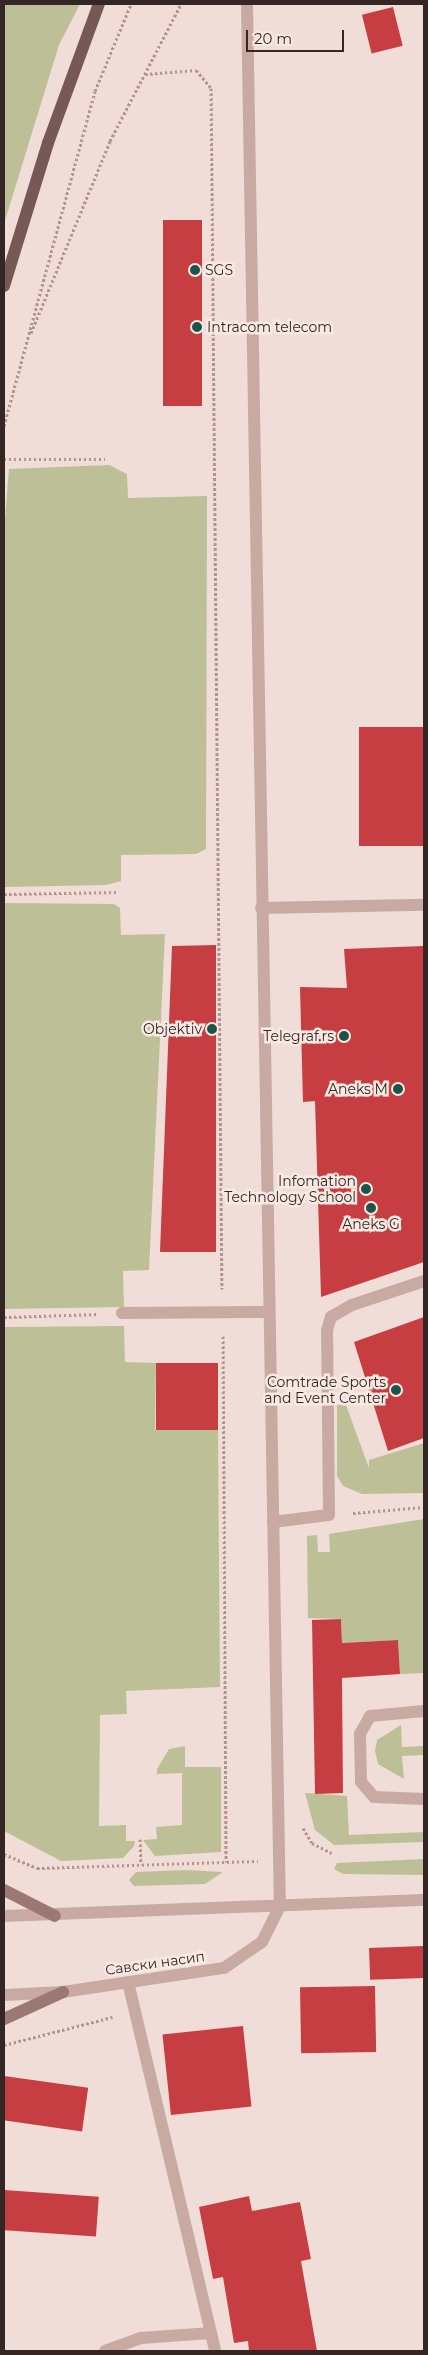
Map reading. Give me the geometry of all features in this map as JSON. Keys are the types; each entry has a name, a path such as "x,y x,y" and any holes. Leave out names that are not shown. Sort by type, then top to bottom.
{"main road":[{"path":"4,286 48,143 99,4"},
{"path":"4,1890 55,1916"},
{"path":"4,2019 63,1992"}],"street":[{"path":"247,4 268,1312 280,1906"},
{"path":"261,908 424,905"},
{"path":"273,1522 329,1515 327,1337 331,1317 352,1305 424,1281"},
{"path":"122,1313 268,1312"},
{"path":"424,1711 370,1716 360,1734 361,1782 374,1796 424,1799"},
{"path":"4,1916 55,1916 424,1900"},
{"name":"Савски насип","path":"4,1995 63,1992 224,1968 262,1942 280,1906"},
{"path":"128,1982 215,2351"},
{"path":"105,2351 141,2338 211,2333"}],"path":[{"path":"4,426 95,91 131,4"},
{"path":"26,346 110,141 181,4"},
{"path":"145,74 196,70 212,88 226,1862"},
{"path":"4,459 105,458"},
{"path":"4,894 118,892"},
{"path":"4,1318 122,1313"},
{"path":"329,1515 424,1507"},
{"path":"140,1839 141,1864"},
{"path":"4,1854 36,1868 279,1860"},
{"path":"4,2045 134,2012"}],"green space":[{"path":"4,4 80,4 59,45 4,224"},
{"path":"109,465 127,474 128,498 207,496 206,849 196,854 121,855 121,881 106,885 4,887 4,531 9,469"},
{"path":"4,903 114,904 120,908 121,935 165,934 149,1270 123,1271 124,1307 4,1309"},
{"path":"124,1326 125,1362 156,1363 155,1430 218,1430 220,1687 126,1691 127,1714 100,1715 99,1826 126,1825 126,1841 135,1841 134,1846 123,1858 61,1861 4,1831 4,1327"},
{"path":"337,1405 346,1405 369,1468 369,1460 424,1443 424,1493 362,1494 343,1486 337,1476"},
{"path":"424,1519 424,1673 400,1674 398,1640 342,1643 341,1619 308,1618 307,1536 317,1535 318,1552 330,1552 329,1534"},
{"path":"401,1725 402,1747 424,1746 424,1755 402,1756 404,1779 378,1764 375,1751 377,1740"},
{"path":"185,1746 185,1767 221,1767 221,1852 155,1856 143,1840 157,1839 156,1827 182,1825 182,1773 157,1774 157,1769 169,1749"},
{"path":"305,1793 347,1796 349,1835 424,1832 424,1842 334,1845 315,1830"},
{"path":"424,1859 424,1875 343,1874 334,1869 337,1863"},
{"path":"185,1870 223,1872 205,1884 134,1886 129,1880 136,1872"}],"building":[{"path":"393,7 403,46 372,54 362,15"},
{"path":"163,220 202,220 202,406 163,406"},
{"path":"359,727 424,727 424,846 359,846"},
{"path":"216,945 216,1252 160,1252 172,946"},
{"name":"Infomation Technology School","path":"424,946 424,1262 321,1297 315,1101 303,1102 300,987 347,988 344,949"},
{"name":"Comtrade Sports and Event Center","path":"424,1317 424,1438 388,1451 354,1342"},
{"path":"156,1363 218,1363 218,1430 156,1430"},
{"path":"341,1619 342,1643 398,1640 400,1674 342,1678 343,1793 315,1794 312,1620"},
{"path":"423,1946 424,1978 370,1980 369,1948"},
{"path":"375,1986 376,2052 301,2053 300,1987"},
{"path":"243,2026 251,2107 171,2115 162,2034"},
{"path":"4,2076 88,2088 82,2131 4,2120"},
{"path":"4,2190 99,2197 96,2237 4,2230"},
{"path":"249,2196 252,2211 300,2202 311,2259 301,2261 317,2351 249,2351 248,2341 234,2343 223,2277 213,2279 199,2207"}],"place":[{"name":"SGS","path":"195,270"},
{"name":"Intracom telecom","path":"197,327"},
{"name":"Objektiv","path":"212,1029"},
{"name":"Telegraf.rs","path":"344,1036"},
{"name":"Aneks M","path":"398,1089"},
{"name":"Infomation Technology School","path":"366,1189"},
{"name":"Aneks G","path":"371,1208"},
{"name":"Comtrade Sports and Event Center","path":"396,1390"}]}
